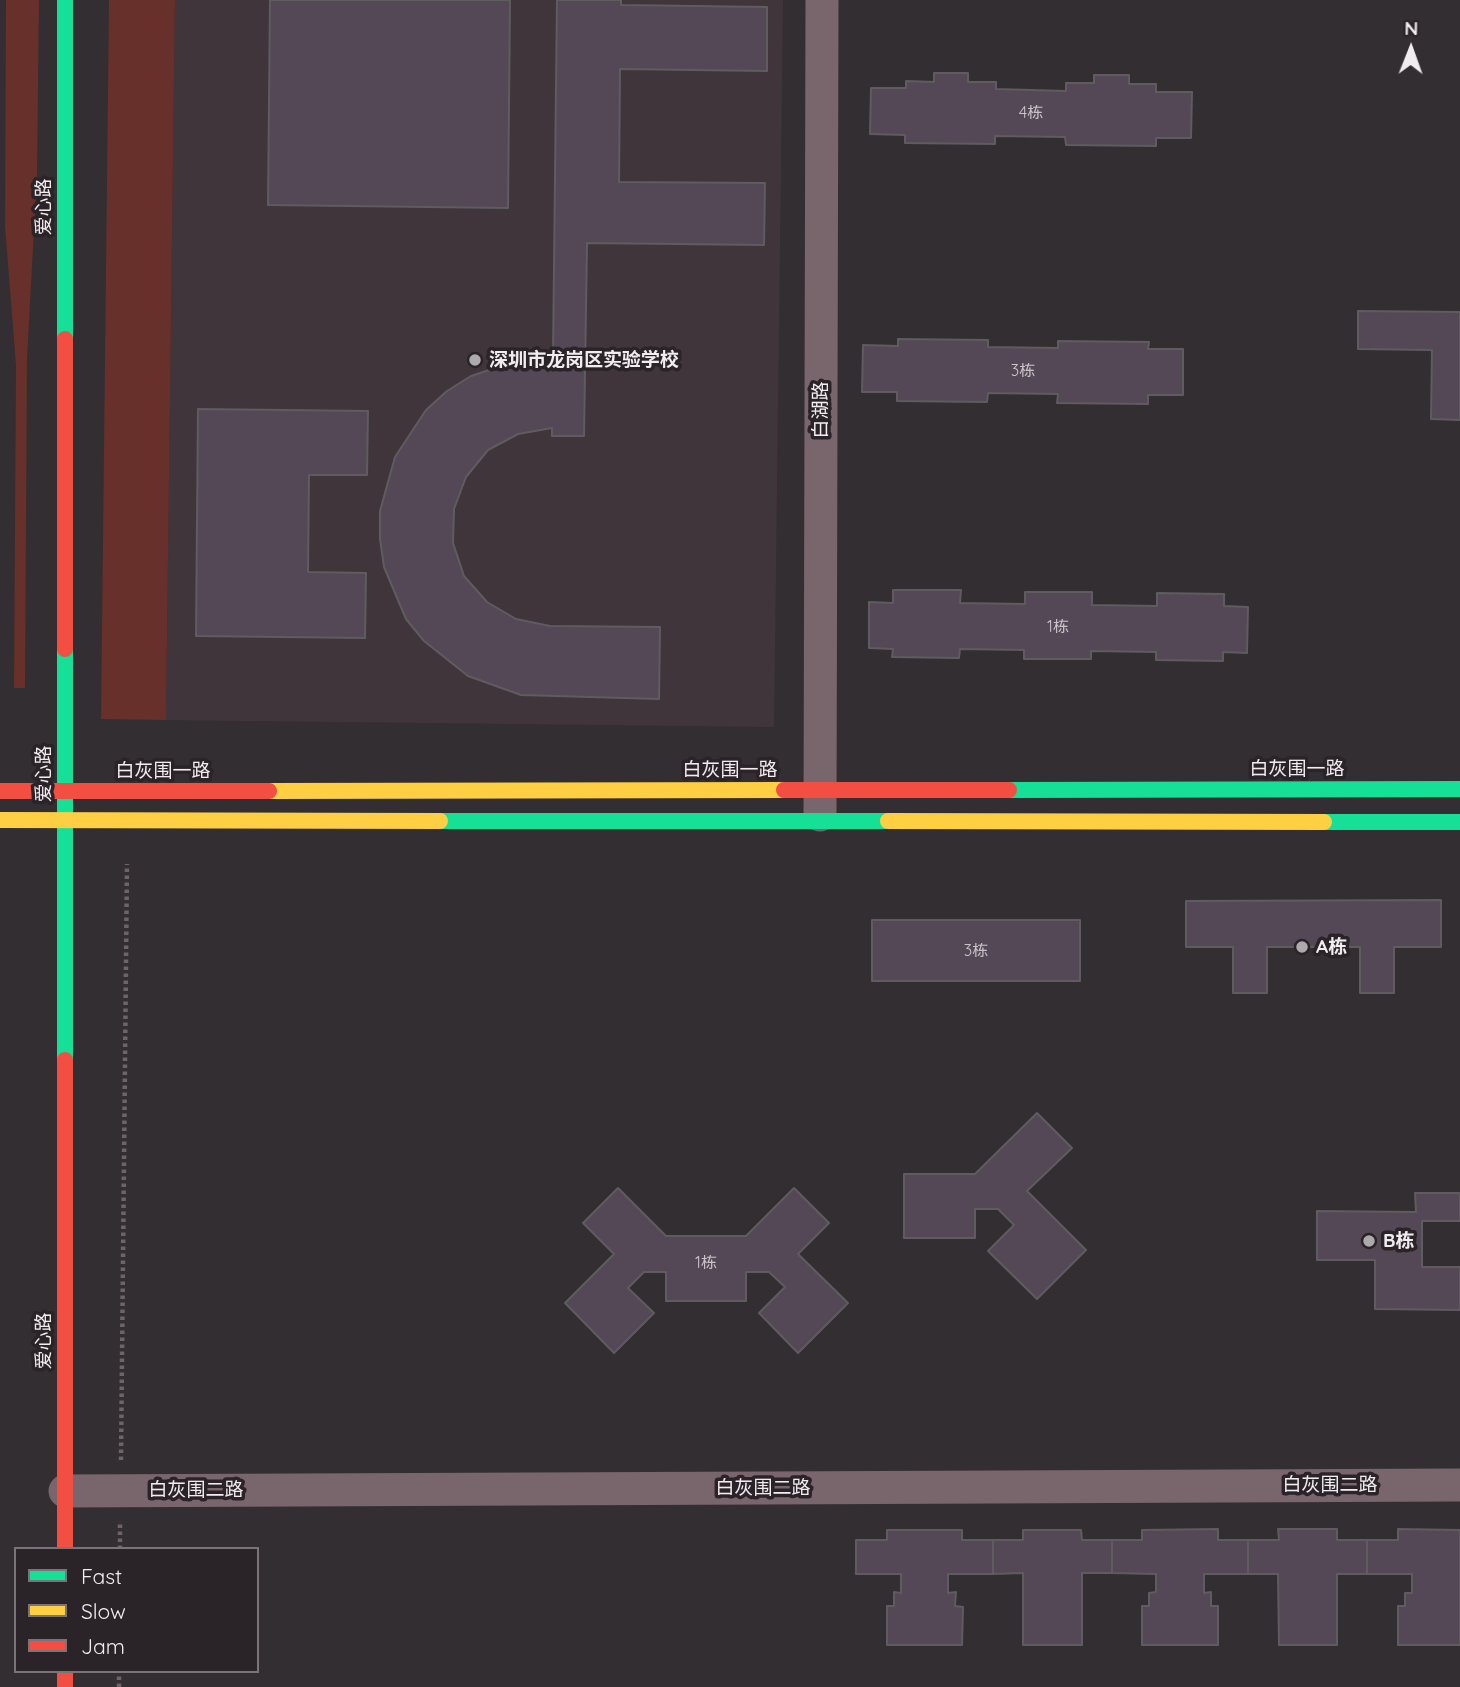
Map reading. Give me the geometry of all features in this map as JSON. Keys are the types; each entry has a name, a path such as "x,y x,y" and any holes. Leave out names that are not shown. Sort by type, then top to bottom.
{"street":[{"name":"爱心路","path":"65,0 65,1547"},
{"name":"白湖路","path":"820,806 822,0"},
{"name":"白灰围一路","path":"0,820 820,806 1460,789"},
{"name":"白灰围一路","path":"0,791 820,806 1460,822"},
{"name":"白灰围二路","path":"65,1491 1460,1485"}],"path":[{"path":"120,1547 127,864"}],"shaded area":[{"path":"6,0 39,0 37,173 27,359 25,688 14,688 16,365 5,226"},
{"path":"109,0 175,0 166,720 101,719"},
{"name":"深圳市龙岗区实验学校","path":"175,0 783,0 774,727 166,720"}],"building":[{"path":"270,0 510,0 508,208 268,205"},
{"path":"557,0 621,0 621,5 767,7 767,71 620,69 619,182 765,183 764,245 587,243 584,436 552,436 552,428 518,434 488,450 466,477 454,509 453,543 464,576 487,602 516,619 550,626 660,627 659,699 521,695 468,676 424,641 406,619 384,567 380,511 395,457 426,410 447,391 471,376 525,358 553,356"},
{"path":"934,73 968,73 968,82 996,82 996,89 1066,91 1066,83 1094,83 1094,75 1129,75 1129,84 1156,84 1156,92 1192,92 1191,138 1156,138 1156,146 1066,145 1065,137 995,136 995,144 905,143 905,135 870,134 871,88 906,88 906,81 934,82"},
{"path":"1358,311 1460,312 1460,420 1431,419 1432,350 1358,349"},
{"path":"898,339 988,340 988,347 1058,348 1058,341 1149,342 1148,349 1183,349 1183,395 1148,395 1148,404 1057,403 1058,394 988,393 987,402 897,401 897,392 862,392 863,345 898,346"},
{"path":"198,409 368,411 367,475 309,475 308,572 366,573 365,638 196,636"},
{"path":"893,590 961,590 960,603 1025,604 1025,592 1092,592 1092,605 1157,606 1157,593 1224,594 1224,606 1248,607 1247,653 1223,652 1223,661 1156,660 1156,652 1091,651 1091,659 1024,659 1024,650 960,649 959,658 892,657 893,649 869,648 869,602 893,603"},
{"name":"A栋","path":"1441,900 1441,947 1394,947 1394,993 1360,993 1360,947 1267,947 1267,993 1233,993 1233,947 1186,947 1186,901"},
{"path":"872,920 1080,920 1080,981 872,981"},
{"path":"1037,1113 1072,1148 1027,1191 1086,1250 1037,1299 988,1251 1014,1225 998,1209 975,1209 975,1238 904,1238 904,1174 975,1174"},
{"path":"618,1188 666,1236 746,1236 794,1188 829,1223 798,1254 848,1303 798,1353 759,1313 785,1287 769,1272 746,1272 746,1301 666,1301 666,1272 644,1272 628,1288 654,1313 614,1353 565,1303 614,1254 583,1223"},
{"name":"B栋","path":"1415,1193 1460,1193 1460,1221 1422,1221 1422,1267 1460,1267 1460,1310 1375,1309 1375,1260 1317,1260 1317,1211 1416,1212"},
{"path":"1218,1529 1218,1540 1248,1540 1248,1574 1204,1574 1204,1593 1211,1592 1211,1606 1218,1606 1218,1645 1142,1645 1142,1606 1149,1606 1149,1593 1156,1592 1156,1574 1112,1573 1112,1540 1142,1540 1142,1530"},
{"path":"1278,1529 1337,1529 1337,1540 1367,1540 1367,1574 1337,1574 1337,1645 1279,1645 1278,1574 1248,1574 1248,1540 1279,1540"},
{"path":"1398,1529 1460,1530 1460,1645 1398,1645 1398,1606 1405,1606 1405,1593 1412,1593 1412,1574 1367,1574 1367,1540 1398,1540"},
{"path":"887,1530 962,1530 962,1540 993,1540 993,1574 948,1574 948,1593 956,1592 955,1606 963,1607 962,1645 887,1645 887,1606 894,1606 894,1592 901,1593 901,1574 856,1574 856,1540 887,1540"},
{"path":"1023,1530 1081,1530 1082,1540 1112,1540 1112,1573 1082,1573 1082,1645 1023,1645 1023,1573 993,1574 993,1540 1023,1540"}],"traffic: fast":[{"path":"65,0 65,339"},
{"path":"65,649 65,1060"},
{"path":"1009,790 1460,789"},
{"path":"440,821 888,821"},
{"path":"1324,822 1460,822"}],"traffic: slow":[{"path":"269,791 784,790"},
{"path":"0,820 440,821"},
{"path":"888,821 1324,822"}],"traffic: jam":[{"path":"65,339 65,649"},
{"path":"784,790 1009,790"},
{"path":"0,791 269,791"},
{"path":"65,1060 65,1547"},
{"path":"65,1673 65,1687"}],"place":[{"name":"深圳市龙岗区实验学校","path":"475,360"},
{"name":"A栋","path":"1302,947"},
{"name":"B栋","path":"1369,1241"}]}
